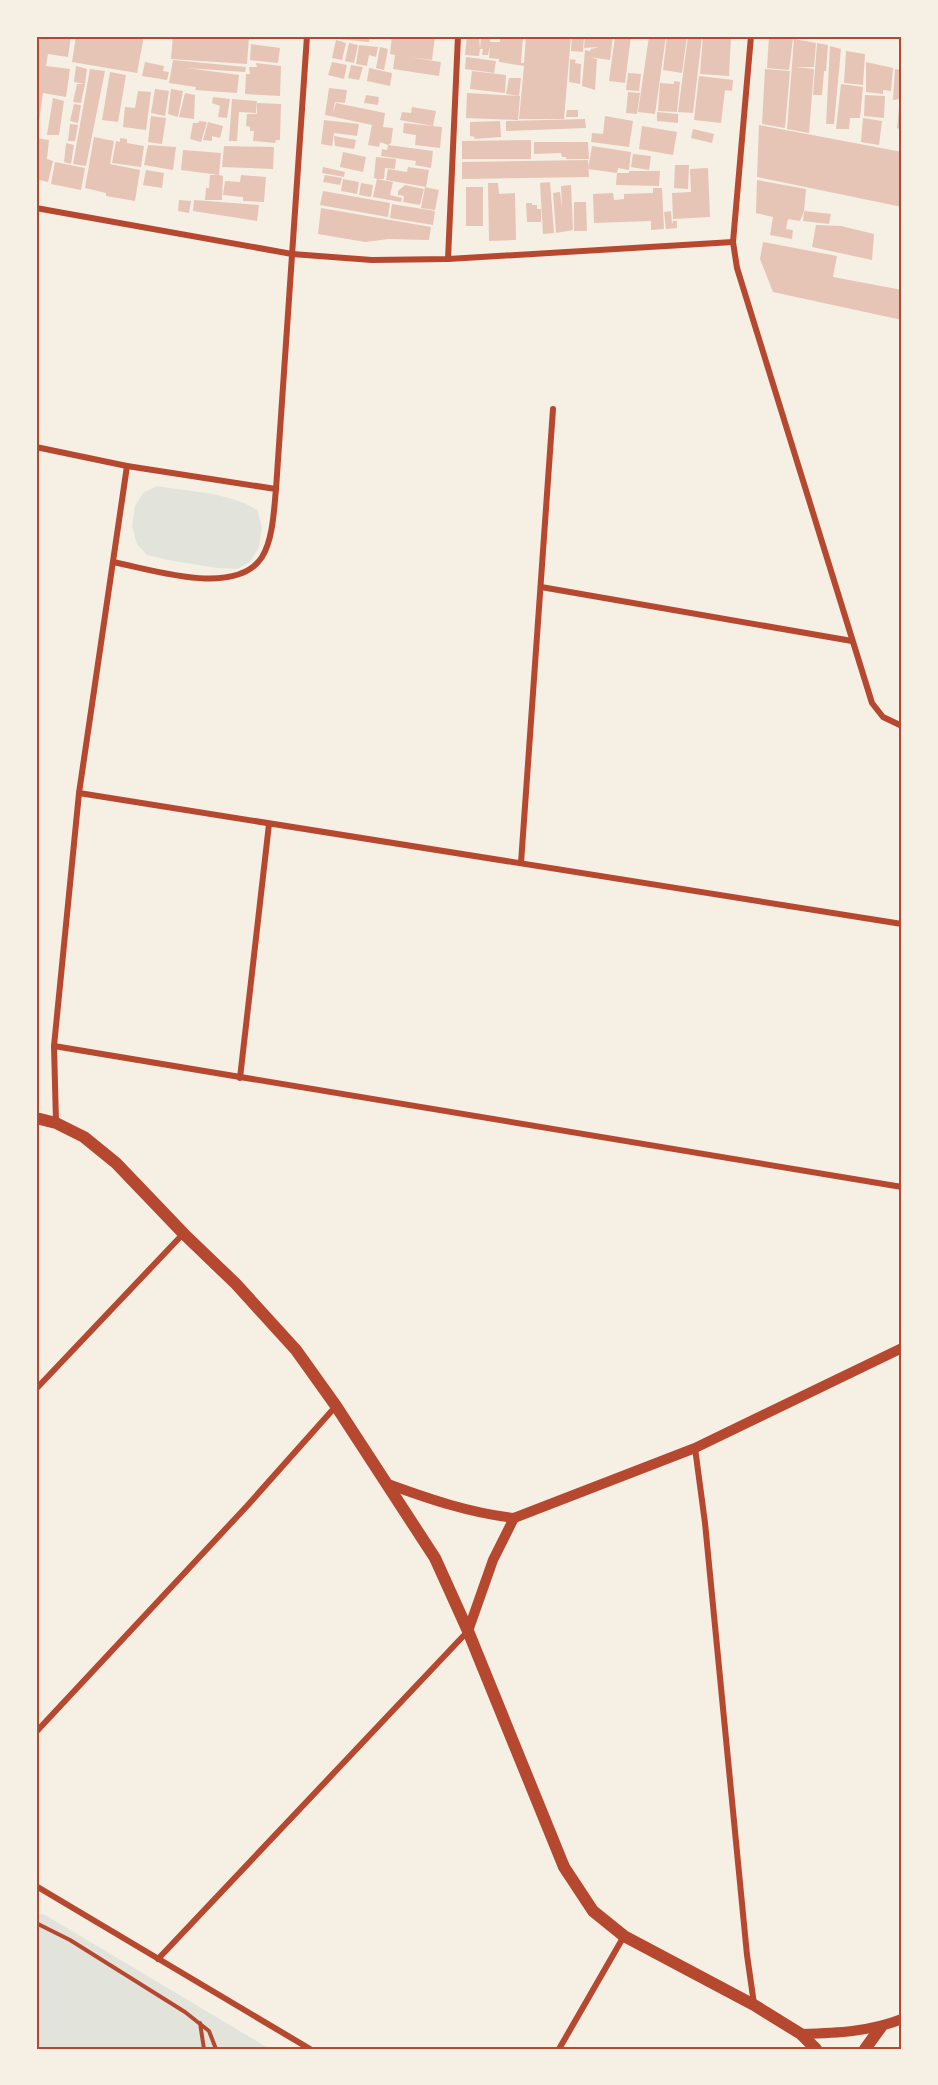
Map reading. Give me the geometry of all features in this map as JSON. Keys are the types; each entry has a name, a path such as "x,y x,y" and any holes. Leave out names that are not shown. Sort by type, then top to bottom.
{"main road":[{"path":"36,1118 56,1123 84,1137 116,1163 236,1284 296,1350 336,1406 435,1558 468,1631 564,1868 593,1911 624,1936 754,2005 801,2034 816,2049"},
{"path":"865,2049 881,2027"},
{"path":"801,2034 803,2049"}],"street":[{"path":"112,562 188,577 217,579 238,576 262,558 271,532 276,489 307,36"},
{"path":"448,259 458,36"},
{"path":"751,36 733,242 737,268 872,703 883,717 902,726"},
{"path":"36,208 292,254 372,260 448,259 733,242"},
{"path":"520,863 554,410"},
{"path":"36,447 127,466 276,489"},
{"path":"56,1123 54,1046 79,793 127,466"},
{"path":"541,587 852,641"},
{"path":"79,793 902,924"},
{"path":"240,1078 269,824"},
{"path":"54,1046 902,1187"},
{"path":"36,1389 184,1234"},
{"path":"388,1484 426,1498 486,1515 514,1518 695,1448 902,1348"},
{"path":"36,1732 336,1406"},
{"path":"695,1448 705,1523 747,1955 754,2005"},
{"path":"158,1959 468,1631 493,1560 514,1518"},
{"path":"38,1889 310,2049"},
{"path":"559,2049 624,1936"},
{"path":"801,2034 834,2033 881,2027 902,2019"}],"path":[{"path":"36,1923 70,1940 199,2022 209,2031 216,2049"},
{"path":"199,2022 204,2049"}],"shaded area":[{"path":"157,486 222,496 257,510 262,527 259,547 250,562 237,569 217,568 147,555 137,544 132,526 135,506 143,493"},
{"path":"36,1913 45,1915 270,2049 36,2049"}],"building":[{"path":"36,36 71,36 68,57 48,54 46,66 70,69 66,97 43,93 39,121 36,121"},
{"path":"76,36 144,36 137,73 72,62"},
{"path":"173,36 249,36 247,64 171,59"},
{"path":"329,36 370,36 369,42 329,38"},
{"path":"392,36 435,36 432,60 409,57 441,62 439,76 393,69 395,55 390,54"},
{"path":"467,36 479,36 479,56 465,55"},
{"path":"481,36 491,36 490,42 500,42 500,36 523,36 521,63 524,63 526,36 571,36 564,119 519,119 524,66 489,58 490,46 488,55 482,55 483,49 480,49"},
{"path":"572,36 584,36 583,52 571,51"},
{"path":"585,36 613,36 610,60 589,57 597,59 595,90 582,86 585,50 590,51 599,47 584,48"},
{"path":"615,36 631,36 625,83 609,81"},
{"path":"649,36 666,36 655,114 638,112"},
{"path":"667,36 687,36 682,73 663,70"},
{"path":"688,36 702,36 693,113 678,112"},
{"path":"703,36 731,36 729,76 700,74"},
{"path":"769,36 793,38 789,70 767,68"},
{"path":"794,39 816,43 814,67 796,67 814,69 809,133 787,129"},
{"path":"336,40 346,43 342,60 332,58"},
{"path":"349,43 358,45 354,63 345,61"},
{"path":"817,43 828,45 822,95 813,95"},
{"path":"251,44 280,48 278,63 250,60"},
{"path":"359,45 378,47 376,57 369,55 367,66 356,64"},
{"path":"830,46 841,49 834,124 826,124"},
{"path":"380,47 388,49 384,70 376,68"},
{"path":"846,51 865,54 863,85 844,83"},
{"path":"466,57 496,61 494,73 465,69"},
{"path":"570,59 581,64 580,84 569,82"},
{"path":"173,60 246,67 245,72 187,68 239,75 237,93 195,90 196,87 169,83"},
{"path":"145,62 164,66 163,71 169,72 167,80 142,76"},
{"path":"332,62 347,65 344,79 328,75"},
{"path":"866,62 893,68 891,91 883,90 883,94 866,92"},
{"path":"256,63 281,66 280,96 245,94 246,74 250,74 249,67 257,67"},
{"path":"351,65 363,67 359,80 348,78"},
{"path":"76,66 87,69 85,84 74,82"},
{"path":"369,68 392,73 390,86 367,81"},
{"path":"90,69 105,71 86,166 73,164"},
{"path":"765,69 790,71 785,128 762,124"},
{"path":"895,69 902,70 902,130 897,128 900,99 893,100"},
{"path":"472,71 506,75 505,93 470,89"},
{"path":"110,72 126,75 118,122 102,120"},
{"path":"628,73 641,74 639,91 626,90"},
{"path":"699,76 733,80 732,91 725,90 721,123 694,120"},
{"path":"509,78 521,78 519,96 506,94"},
{"path":"674,81 680,82 677,112 658,111 660,83 674,84"},
{"path":"77,84 85,84 81,103 73,102"},
{"path":"841,84 863,87 860,118 850,118 849,129 836,129"},
{"path":"329,88 347,90 345,103 335,102 333,113 336,103 385,113 383,127 393,128 391,143 388,145 380,142 379,147 368,145 372,125 325,115"},
{"path":"155,89 169,91 165,116 151,113"},
{"path":"171,89 183,91 178,117 168,114"},
{"path":"138,91 151,92 146,130 123,127 125,107 135,108"},
{"path":"628,92 640,93 637,114 626,113"},
{"path":"185,93 195,95 194,119 179,117"},
{"path":"467,93 520,96 518,120 466,118"},
{"path":"366,95 379,97 378,105 364,103"},
{"path":"865,95 885,96 884,118 864,116"},
{"path":"213,97 230,99 227,118 218,117 220,106 212,103"},
{"path":"53,98 64,101 59,135 47,135"},
{"path":"232,99 257,101 256,113 239,112 237,141 229,141"},
{"path":"257,103 281,104 280,140 276,140 275,143 253,141 254,131 250,131 250,127 246,126 247,114 257,114"},
{"path":"74,104 81,105 78,123 70,121"},
{"path":"412,107 436,111 433,126 400,120 402,112 411,113"},
{"path":"567,110 578,110 578,117 566,117"},
{"path":"657,112 678,114 678,123 657,121"},
{"path":"151,116 166,118 162,144 148,142"},
{"path":"605,116 633,121 629,147 591,142 592,133 603,134"},
{"path":"863,118 882,121 879,145 861,142"},
{"path":"585,119 586,128 506,131 506,121"},
{"path":"324,120 359,124 357,136 334,133 332,146 321,144"},
{"path":"500,121 501,137 474,139 475,137 470,136 470,122"},
{"path":"207,122 201,142 190,139 193,123"},
{"path":"208,122 223,126 220,138 212,136 212,141 203,140"},
{"path":"404,123 442,127 440,148 415,145 416,135 403,133"},
{"path":"70,124 78,125 75,141 68,141"},
{"path":"759,125 902,152 902,207 757,177"},
{"path":"642,126 677,132 673,155 639,149"},
{"path":"693,129 714,134 712,143 691,138"},
{"path":"334,136 356,140 354,149 335,146"},
{"path":"94,137 114,141 110,164 140,170 135,201 106,196 106,193 85,188"},
{"path":"36,138 49,140 47,159 53,161 48,182 36,179"},
{"path":"120,138 127,139 127,143 144,146 141,167 112,163 116,141 120,142"},
{"path":"531,140 531,159 462,159 462,141"},
{"path":"534,142 588,142 589,159 566,159 561,153 534,154"},
{"path":"66,143 74,145 71,164 64,162"},
{"path":"148,145 176,147 173,170 144,165"},
{"path":"388,145 433,151 431,168 415,165 416,161 381,156 382,149 387,150"},
{"path":"224,146 274,147 273,169 222,167"},
{"path":"592,146 631,152 629,170 618,168 617,173 588,169"},
{"path":"183,150 221,153 219,175 181,170"},
{"path":"343,152 366,157 363,172 340,167"},
{"path":"633,154 651,156 649,170 631,167"},
{"path":"376,157 396,159 395,169 385,168 384,179 374,178"},
{"path":"588,160 589,177 462,179 462,162"},
{"path":"55,162 85,168 81,190 51,184"},
{"path":"675,165 689,165 688,189 674,188"},
{"path":"323,167 345,172 344,177 322,173"},
{"path":"408,167 429,170 426,187 386,180 388,169 407,172"},
{"path":"708,168 710,217 673,219 672,193 691,192 690,169"},
{"path":"146,170 164,173 162,188 143,185"},
{"path":"629,171 660,171 659,186 616,185 617,173 629,173"},
{"path":"210,175 223,176 222,200 205,200"},
{"path":"241,175 266,177 264,202 243,201 243,197 223,195 225,181 240,182"},
{"path":"325,175 342,178 340,185 323,182"},
{"path":"343,179 359,182 357,194 341,191"},
{"path":"377,179 393,182 390,195 402,198 401,202 373,197"},
{"path":"757,180 806,189 804,211 800,221 788,219 786,229 793,230 792,239 770,235 773,217 756,213"},
{"path":"550,182 554,233 543,234 540,183"},
{"path":"361,183 373,185 371,197 359,195"},
{"path":"488,183 498,183 499,194 515,193 516,240 489,241"},
{"path":"405,185 424,189 420,205 403,202 404,196 398,195 398,191"},
{"path":"571,185 573,230 556,233 553,193 560,192 562,209 561,186"},
{"path":"425,187 439,190 435,210 421,208"},
{"path":"466,187 483,187 483,226 466,226"},
{"path":"653,188 662,188 664,229 651,230 651,221 594,223 593,194 613,193 614,200 624,199 624,194 653,193"},
{"path":"323,191 390,203 388,217 320,205"},
{"path":"179,200 191,201 189,213 178,211"},
{"path":"194,200 259,205 257,221 193,211"},
{"path":"574,202 586,202 587,231 574,231"},
{"path":"526,203 537,205 537,209 541,209 541,222 527,222"},
{"path":"392,204 435,211 433,225 390,218"},
{"path":"321,208 431,227 429,240 389,239 365,242 318,234"},
{"path":"671,211 672,224 673,221 677,221 677,228 666,229 664,212"},
{"path":"804,211 831,214 829,224 803,221"},
{"path":"816,225 841,226 874,234 872,260 812,247"},
{"path":"763,242 837,256 833,277 902,290 902,320 773,292 760,259"}]}
